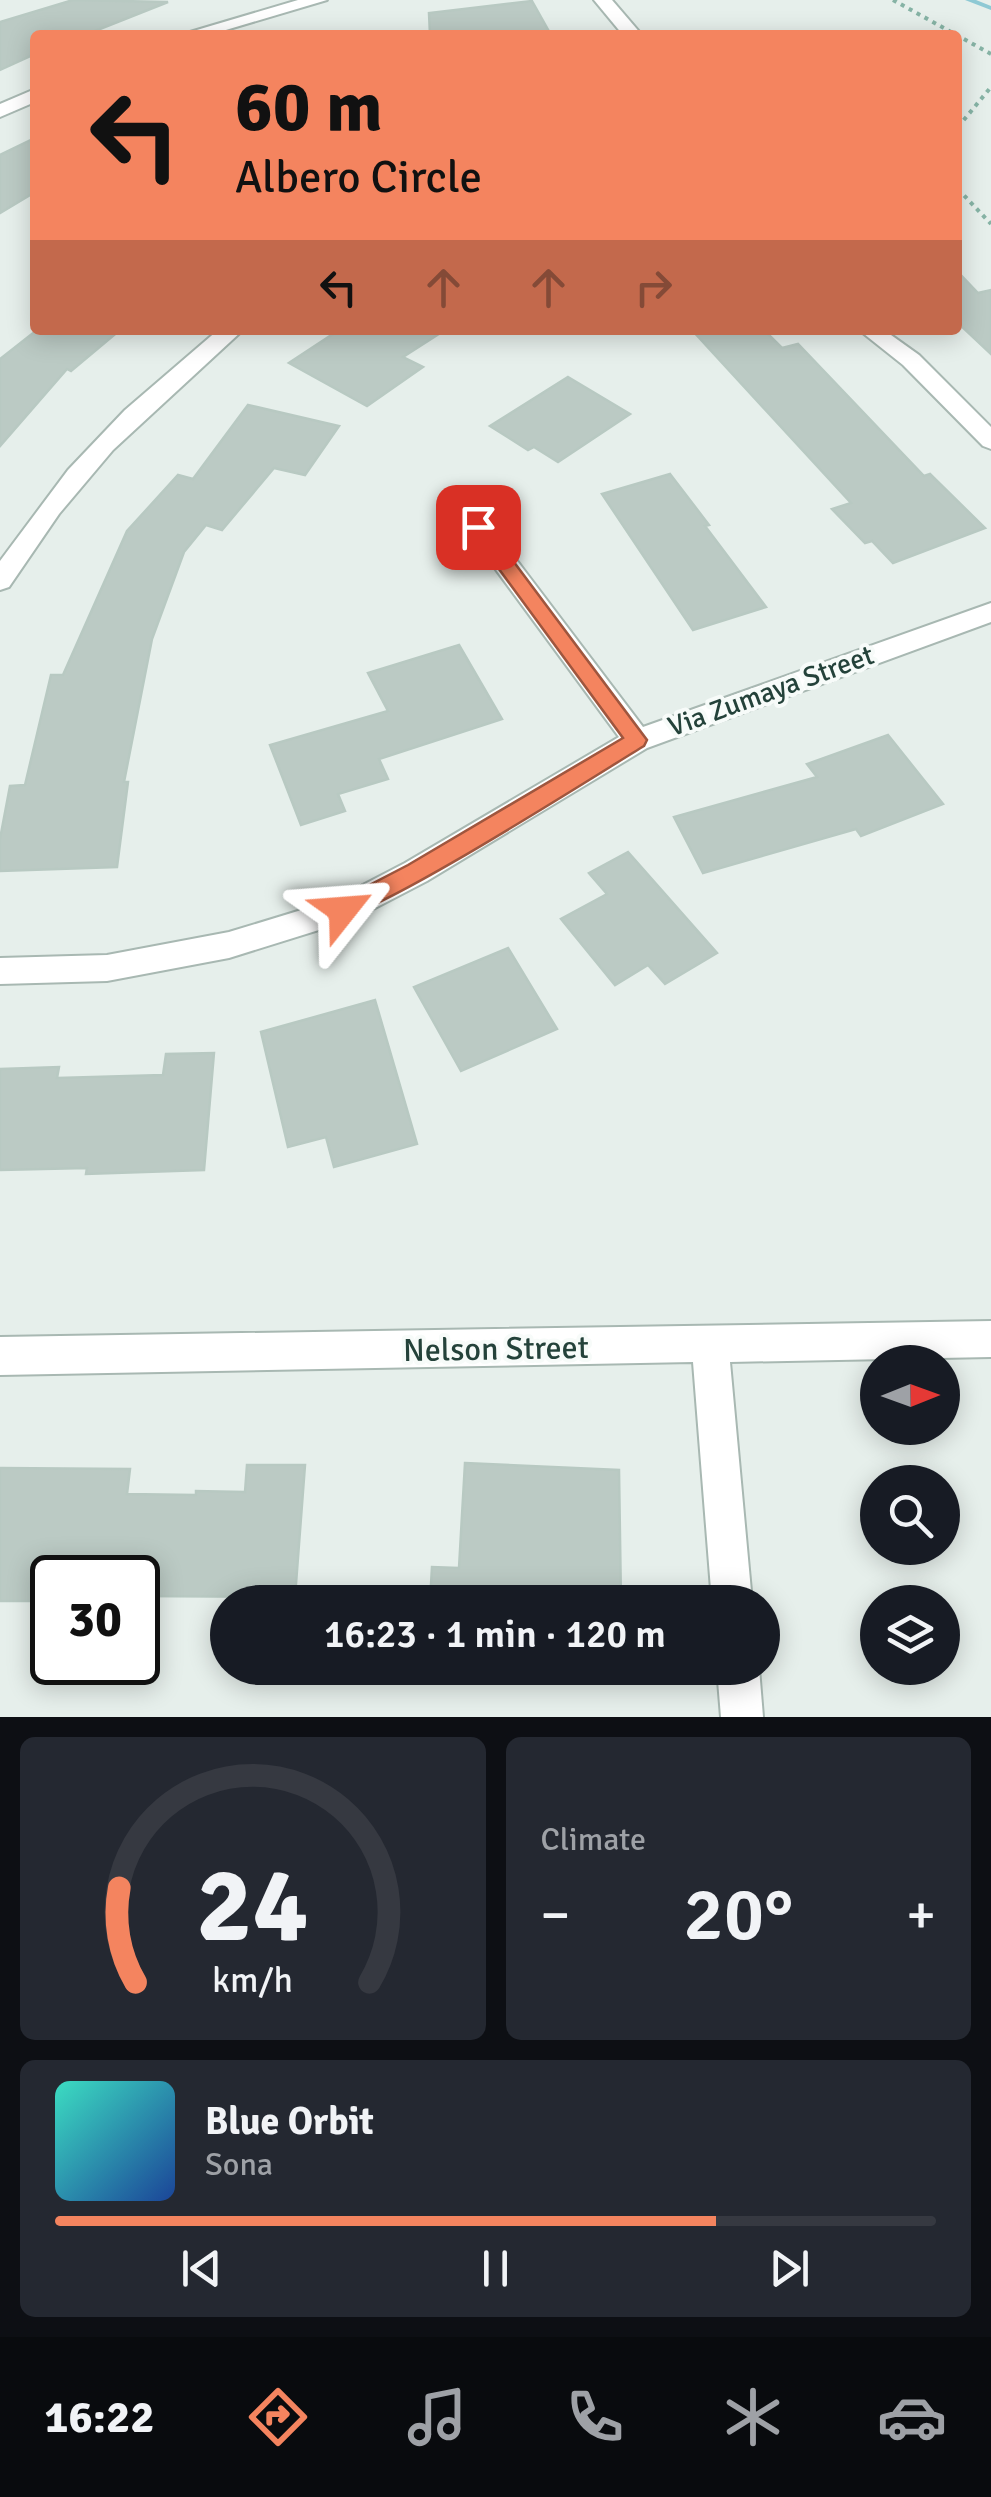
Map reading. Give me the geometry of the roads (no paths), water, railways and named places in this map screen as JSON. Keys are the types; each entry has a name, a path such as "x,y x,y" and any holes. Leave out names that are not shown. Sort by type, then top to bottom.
{"street":[{"path":"207,30 318,0"},
{"path":"602,0 628,30"},
{"path":"0,111 30,98"},
{"path":"0,581 34,528 94,453 160,386 226,335"},
{"path":"877,335 911,360 991,441"},
{"path":"478,527 637,740"},
{"name":"Via Zumaya Street","path":"0,971 107,968 229,945 343,910 416,872 637,740 991,612"},
{"name":"Nelson Street","path":"0,1356 991,1339"},
{"path":"710,1346 731,1585"},
{"path":"739,1685 742,1717"}],"waterway":[{"path":"969,0 991,8"}]}
